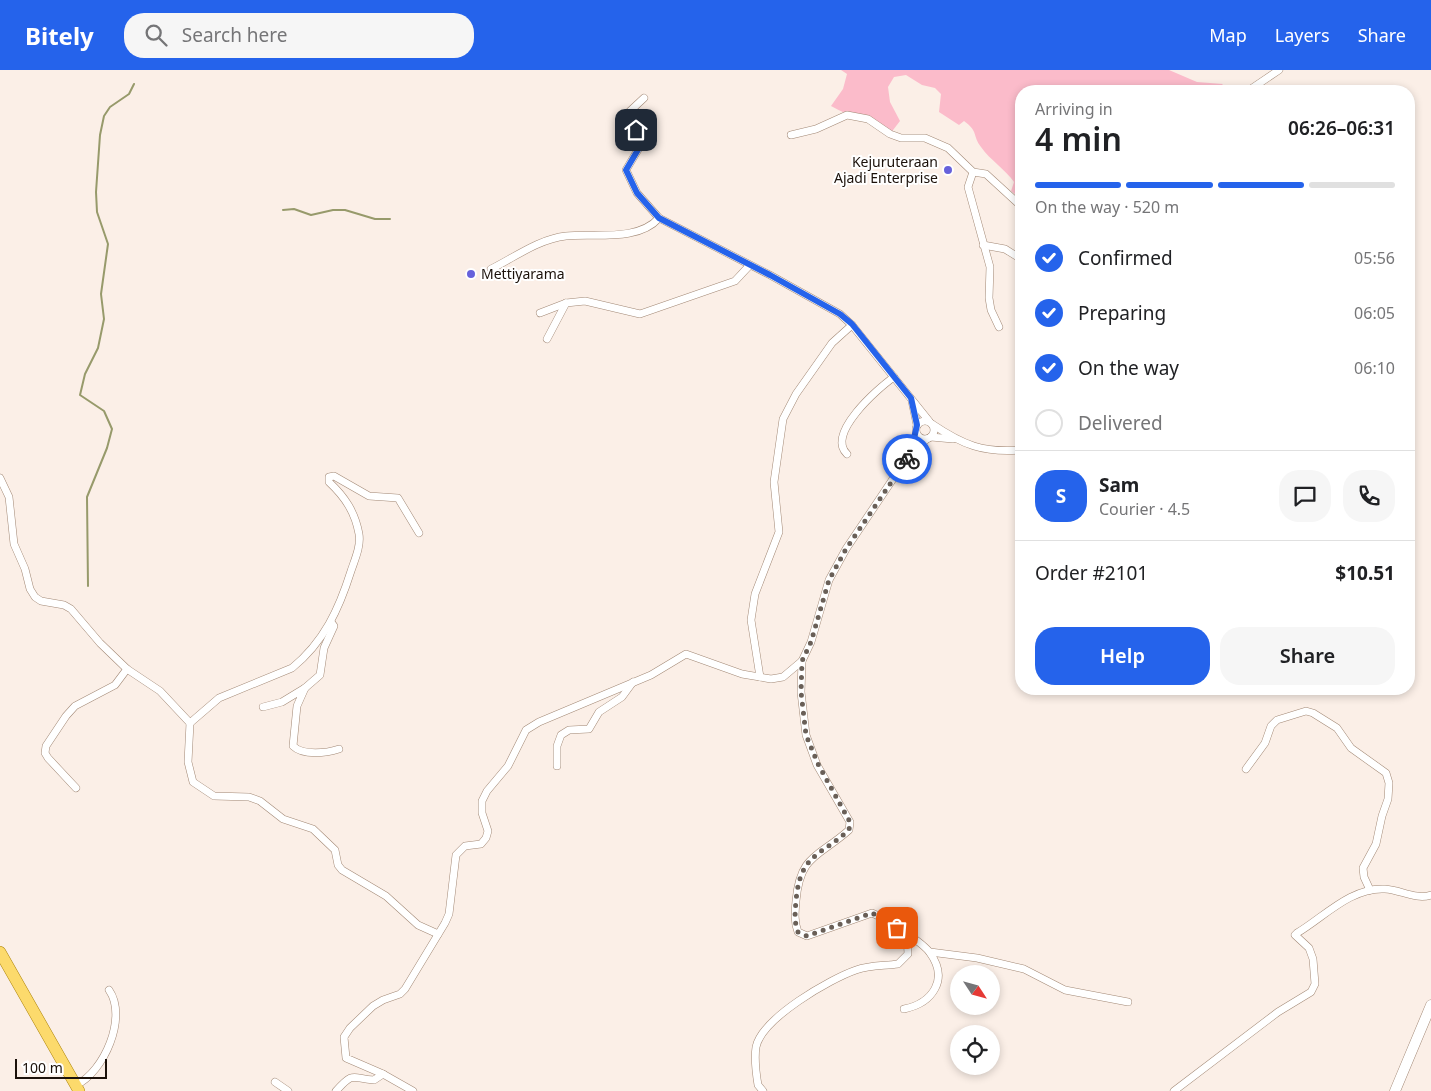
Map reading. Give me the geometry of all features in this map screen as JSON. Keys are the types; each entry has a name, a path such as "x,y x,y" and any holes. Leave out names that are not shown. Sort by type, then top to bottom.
{"main road":[{"path":"0,952 78,1088"}],"street":[{"path":"1257,85 1279,70"},
{"path":"644,98 628,112 629,121 642,138 642,143 626,170 637,193 659,218 831,309 852,324 931,423 954,439"},
{"path":"791,135 816,129 846,115 868,119 890,134 901,138 925,138 948,148 973,172 986,174 1015,201"},
{"path":"973,172 968,187 990,267 991,310 999,327"},
{"path":"491,269 547,240 565,236 632,233 659,218"},
{"path":"983,245 1005,249 1015,255"},
{"path":"540,313 566,303 585,301 640,314 734,281 749,266"},
{"path":"547,340 566,303"},
{"path":"760,677 751,620 754,594 779,532 774,482 783,419 796,394 832,344 852,324"},
{"path":"847,454 842,449 840,439 870,396 894,377"},
{"path":"911,398 918,437 954,439 989,450 1015,450"},
{"path":"911,452 916,428 922,421 931,423"},
{"path":"904,1009 921,1003 936,991 940,973 930,952 872,913 807,936 798,932 796,927 796,907 800,876 815,854 849,830 850,822 818,764 806,735 801,692 802,661 811,642 829,580 846,549 911,452 929,438 934,431 931,423"},
{"path":"190,723 219,698 292,668 302,660 340,607 358,552 359,536 349,504 329,482 329,476 334,476 368,496 398,498 419,533"},
{"path":"0,478 9,497 14,544 30,589 41,601 64,605 71,609 100,643 127,669 160,691 190,723 188,762 193,782 199,788 214,796 254,799 282,819 313,829 332,846 342,870 386,896 418,925 438,934"},
{"path":"263,707 282,702 320,676 324,648 334,626 331,622"},
{"path":"413,1091 383,1074 346,1058 344,1037 350,1028 373,1006 400,994 405,989 438,934 449,914 456,855 465,846 481,844 486,838 488,831 482,812 482,801 487,791 508,766 526,730 539,722 651,675 686,654 742,674 779,679 802,661"},
{"path":"76,788 48,758 45,753 46,746 66,716 76,706 115,685 127,669"},
{"path":"556,766 558,741 561,735 569,730 589,729 599,712 622,697 633,682"},
{"path":"305,688 297,706 292,746 309,752 332,752 339,749"},
{"path":"1246,769 1265,742 1271,726 1277,720 1306,711 1313,713 1337,728 1351,748 1386,773 1389,783 1388,800 1382,816 1376,844 1363,868 1364,877 1370,890"},
{"path":"1174,1091 1278,1012 1311,992 1315,984 1313,959 1309,948 1295,935 1338,904 1370,890 1386,889 1418,896 1431,895"},
{"path":"763,1091 758,1085 756,1047 761,1035 773,1020 838,978 876,965 898,964 908,954 907,935"},
{"path":"930,952 969,956 1024,969 1065,990 1128,1002"},
{"path":"78,1088 94,1071 114,1033 118,1014 115,1001 109,990"},
{"path":"1395,1091 1431,1005"},
{"path":"336,1091 353,1077 358,1076 374,1080 383,1074"},
{"path":"275,1082 288,1091"}],"shaded area":[{"path":"841,70 1169,70 1197,82 1223,84 1015,85 1015,194 1011,191 1014,182 978,143 972,128 964,121 959,125 939,112 941,94 935,88 922,85 906,75 894,77 888,87 890,102 900,121 890,134 831,106 843,89 847,74"}],"waterway":[{"path":"88,586 87,497 107,448 112,429 104,411 80,395 85,374 98,348 104,319 101,294 108,244 97,212 96,192 100,135 104,116 110,107 129,94 134,84"},
{"path":"283,210 294,209 311,215 333,210 345,210 375,219 390,219"}],"way so far":[{"path":"897,928 880,916 872,913 820,933 807,936 798,932 795,914 800,876 815,854 849,830 850,822 848,814 818,764 806,735 801,692 802,661 811,642 829,580 846,549 907,459"}],"place":[{"name":"Kejuruteraan Ajadi Enterprise","path":"948,170"},
{"name":"Mettiyarama","path":"471,274"}],"route":[{"path":"636,130 642,138 642,143 626,170 629,180 637,193 659,218 749,266 770,275 840,314 852,324 883,366 911,398 917,425 911,452 907,459"}]}
